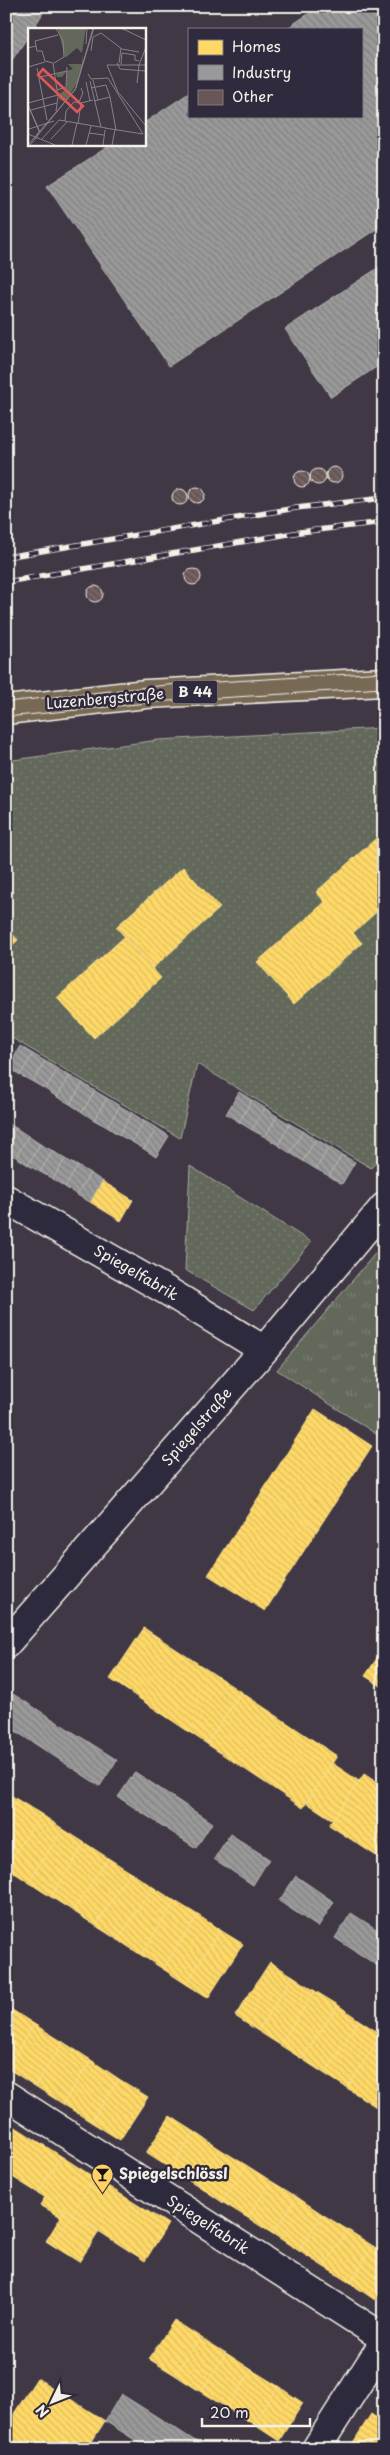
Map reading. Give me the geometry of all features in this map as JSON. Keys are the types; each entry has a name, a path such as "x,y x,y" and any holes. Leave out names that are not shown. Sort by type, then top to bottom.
{"main road":[{"name":"Luzenbergstraße","path":"6,710 146,694 384,682"}],"street":[{"name":"Spiegelfabrik","path":"6,1199 144,1278 264,1350"},
{"name":"Spiegelstraße","path":"6,1644 264,1350 384,1207"},
{"name":"Spiegelfabrik","path":"6,2095 384,2340"},
{"path":"316,2449 384,2340"}],"green space":[{"path":"384,728 384,1153 371,1168 197,1064 180,1138 6,1036 6,761 158,740"},
{"path":"190,1166 311,1242 254,1310 185,1270"},
{"path":"384,1243 384,1439 277,1370"}],"building: Homes":[{"path":"383,832 384,905 353,933 316,892"},
{"path":"183,867 220,908 153,968 116,927"},
{"path":"325,902 362,943 294,1004 257,962"},
{"path":"6,927 18,940 6,951"},
{"path":"124,937 161,978 94,1038 57,998"},
{"path":"102,1181 133,1200 121,1221 90,1202"},
{"path":"315,1409 372,1446 318,1529 262,1492"},
{"path":"262,1492 318,1529 265,1611 208,1575"},
{"path":"144,1628 241,1692 207,1744 110,1679"},
{"path":"384,1648 384,1688 365,1676"},
{"path":"241,1692 337,1756 303,1808 207,1744"},
{"path":"332,1763 359,1781 333,1820 307,1803"},
{"path":"364,1774 384,1787 384,1861 329,1825"},
{"path":"6,1792 18,1800 6,1818"},
{"path":"18,1800 41,1814 6,1867 6,1818"},
{"path":"41,1814 63,1829 28,1882 6,1867"},
{"path":"63,1829 85,1843 51,1897 28,1882"},
{"path":"85,1843 108,1858 73,1911 51,1897"},
{"path":"108,1858 130,1872 96,1926 73,1911"},
{"path":"130,1872 153,1887 118,1940 96,1926"},
{"path":"153,1887 175,1901 141,1955 118,1940"},
{"path":"175,1901 198,1915 163,1969 141,1955"},
{"path":"198,1915 220,1930 186,1984 163,1969"},
{"path":"220,1930 243,1944 208,1998 186,1984"},
{"path":"270,1962 293,1976 258,2031 235,2016"},
{"path":"293,1976 315,1991 280,2045 258,2031"},
{"path":"315,1991 338,2005 302,2059 280,2045"},
{"path":"338,2005 359,2020 325,2074 302,2059"},
{"path":"6,2006 34,2024 7,2068 6,2067"},
{"path":"359,2020 382,2035 347,2088 325,2074"},
{"path":"34,2024 63,2042 35,2086 7,2068"},
{"path":"382,2035 384,2036 384,2081 370,2103 347,2088"},
{"path":"63,2042 91,2060 63,2104 35,2086"},
{"path":"91,2060 119,2079 91,2122 63,2104"},
{"path":"119,2079 148,2097 120,2140 91,2122"},
{"path":"384,2081 384,2112 370,2103"},
{"path":"170,2116 195,2132 171,2169 146,2153"},
{"path":"6,2121 61,2156 38,2193 6,2173"},
{"path":"195,2132 220,2149 197,2185 171,2169"},
{"path":"220,2149 246,2165 222,2202 197,2185"},
{"path":"61,2156 95,2178 72,2214 38,2193"},
{"path":"246,2165 271,2181 248,2218 222,2202"},
{"path":"95,2178 168,2224 145,2261 72,2214"},
{"path":"271,2181 297,2197 273,2234 248,2218"},
{"path":"45,2197 65,2210 61,2217 40,2205"},
{"path":"297,2197 322,2214 299,2251 273,2234"},
{"path":"65,2210 72,2214 52,2245 46,2241"},
{"path":"72,2214 99,2232 79,2262 52,2245"},
{"path":"322,2214 348,2230 324,2267 299,2251"},
{"path":"348,2230 373,2246 350,2283 324,2267"},
{"path":"373,2246 384,2253 384,2287 375,2300 350,2283"},
{"path":"174,2320 200,2337 175,2375 149,2359"},
{"path":"200,2337 226,2353 201,2392 175,2375"},
{"path":"226,2353 252,2370 227,2408 201,2392"},
{"path":"252,2370 278,2386 253,2424 227,2408"},
{"path":"37,2378 105,2421 87,2449 6,2449 6,2426"},
{"path":"278,2386 303,2403 279,2441 253,2424"},
{"path":"371,2414 384,2423 384,2449 349,2449"}],"building: Industry":[{"path":"6,6 32,6 43,13 34,28 28,28 28,36 6,69"},
{"path":"320,6 384,6 384,224 169,366 47,186 110,145 145,145 145,122 188,94 188,118 362,118 362,28 287,28"},
{"path":"384,264 384,362 331,397 285,329"},
{"path":"20,1046 33,1054 20,1075 8,1067"},
{"path":"33,1054 45,1061 33,1082 20,1075"},
{"path":"45,1061 58,1069 45,1089 33,1082"},
{"path":"58,1069 70,1076 57,1097 45,1089"},
{"path":"70,1076 83,1083 70,1104 57,1097"},
{"path":"83,1083 95,1091 82,1112 70,1104"},
{"path":"95,1091 107,1098 94,1120 82,1112"},
{"path":"239,1092 252,1100 239,1122 226,1114"},
{"path":"107,1098 120,1106 107,1127 94,1120"},
{"path":"252,1100 265,1108 252,1130 239,1122"},
{"path":"120,1106 132,1113 119,1135 107,1127"},
{"path":"265,1108 277,1116 265,1137 252,1130"},
{"path":"132,1113 144,1121 132,1142 119,1135"},
{"path":"277,1116 290,1124 278,1145 265,1137"},
{"path":"144,1121 157,1128 144,1149 132,1142"},
{"path":"6,1123 16,1128 6,1144"},
{"path":"290,1124 303,1131 290,1153 278,1145"},
{"path":"16,1128 28,1136 16,1157 6,1152 6,1144"},
{"path":"157,1128 169,1136 156,1157 144,1149"},
{"path":"303,1131 316,1139 303,1161 290,1153"},
{"path":"28,1136 40,1144 28,1165 16,1157"},
{"path":"316,1139 329,1147 316,1169 303,1161"},
{"path":"40,1144 53,1151 40,1172 28,1165"},
{"path":"329,1147 342,1155 329,1176 316,1169"},
{"path":"53,1151 65,1159 53,1179 40,1172"},
{"path":"342,1155 355,1162 342,1184 329,1176"},
{"path":"65,1159 78,1166 65,1187 53,1179"},
{"path":"78,1166 90,1173 77,1195 65,1187"},
{"path":"90,1173 102,1181 90,1202 77,1195"},
{"path":"13,1694 117,1760 100,1786 6,1725 6,1704"},
{"path":"135,1772 212,1823 196,1848 118,1797"},
{"path":"230,1834 269,1859 253,1885 214,1859"},
{"path":"296,1876 334,1902 318,1927 279,1901"},
{"path":"351,1913 384,1934 384,1970 335,1938"},
{"path":"121,2394 208,2449 149,2449 105,2421"}],"building: Other":[{"path":"334,467 340,469 342,475 340,481 334,483 328,481 326,475 328,469"},
{"path":"318,469 326,477 318,485 310,477"},
{"path":"302,471 310,479 302,487 294,479"},
{"path":"197,487 205,495 197,503 189,495"},
{"path":"180,489 186,491 188,497 186,503 180,505 174,503 172,497 174,491"},
{"path":"193,569 199,571 201,577 199,583 193,585 187,583 185,577 187,571"},
{"path":"95,586 101,588 103,594 101,600 95,602 89,600 87,594 89,588"}],"tram line":[{"path":"6,702 167,685 384,672"},
{"path":"6,717 168,701 384,688"}],"railway":[{"path":"6,557 296,508 384,498"},
{"path":"6,582 300,532 384,522"}],"place":[{"name":"Spiegelschlössl","path":"103,2193"}]}
